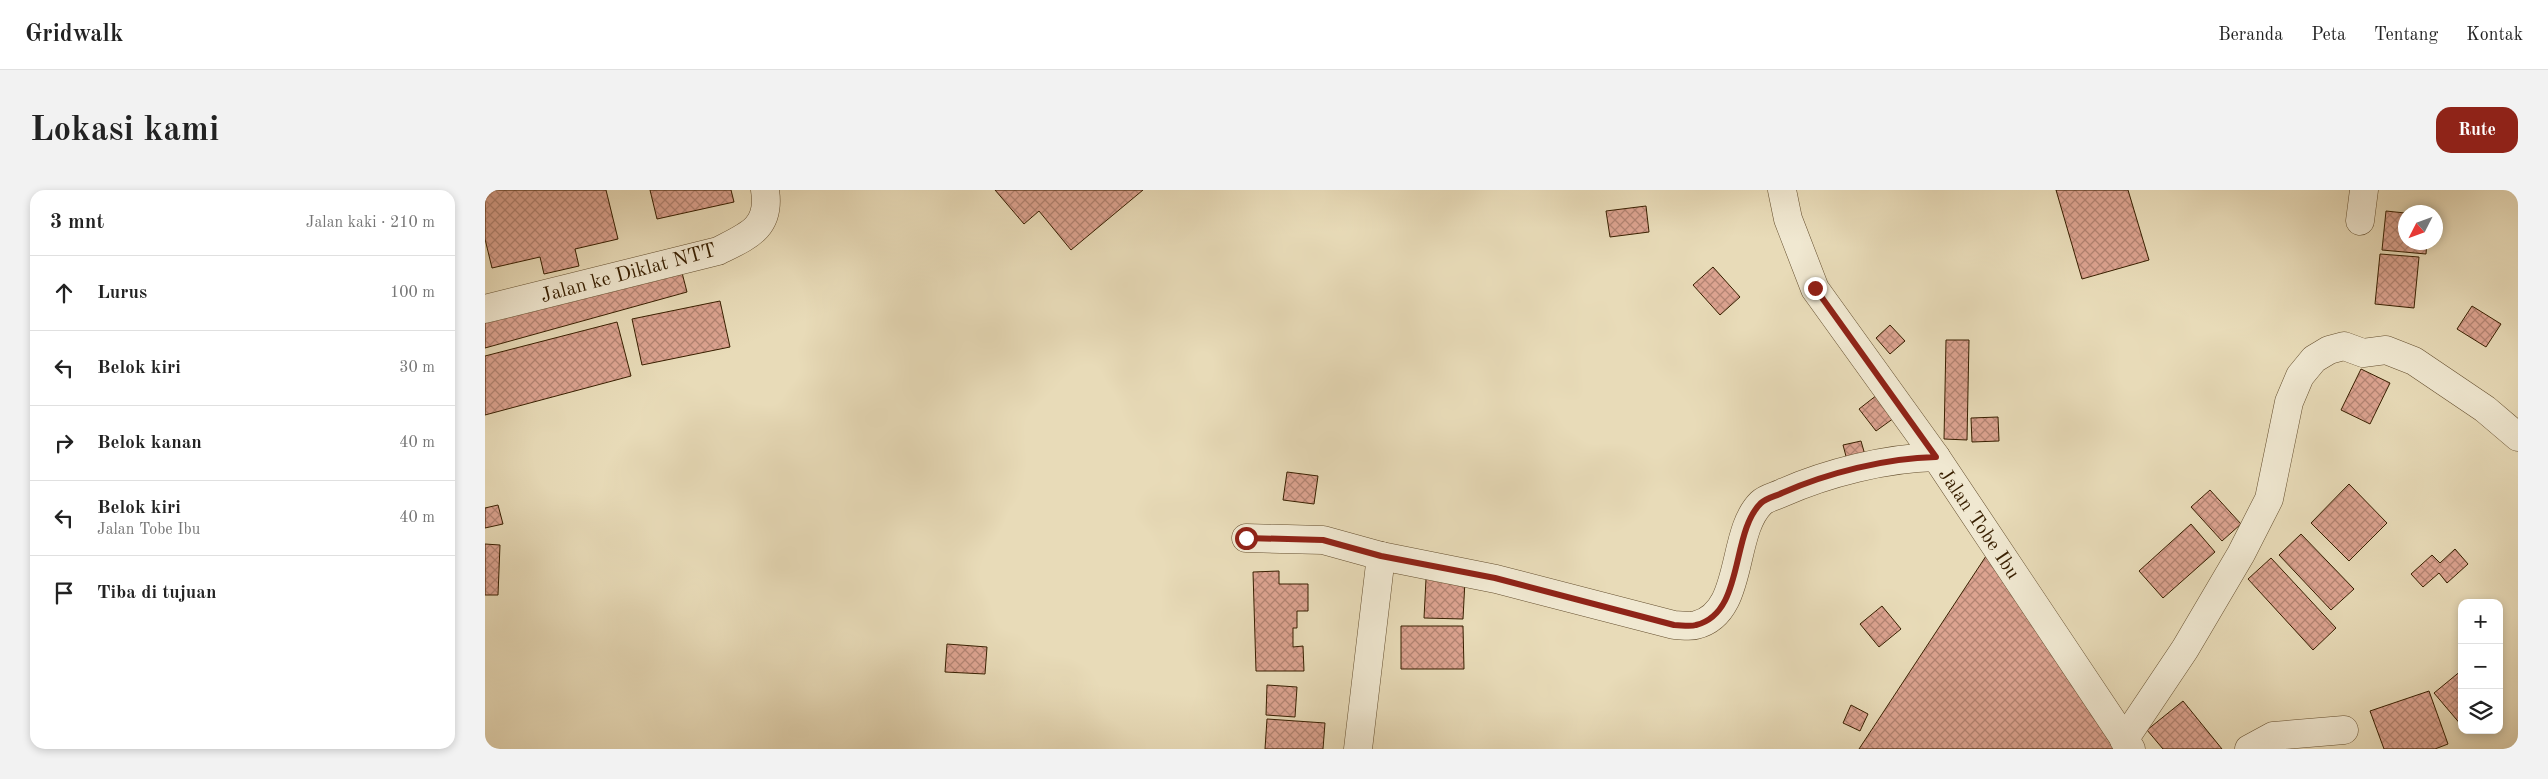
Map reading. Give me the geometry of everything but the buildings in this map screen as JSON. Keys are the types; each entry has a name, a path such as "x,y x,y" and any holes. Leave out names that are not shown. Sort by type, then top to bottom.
{"street":[{"name":"Jalan ke Diklat NTT","path":"485,309 718,251 751,231 762,221 767,206 765,190"},
{"name":"Jalan Tobe Ibu","path":"1782,190 1788,220 1815,288 1936,457 2128,744"},
{"path":"2360,221 2364,190"},
{"path":"2128,744 2241,554 2269,499 2289,402 2300,376 2314,359 2329,350 2344,346 2363,353 2386,350 2414,362 2485,409 2518,437"},
{"path":"1246,538 1323,540 1381,556 1495,578 1674,625 1695,626 1710,620 1721,608 1750,520 1762,502 1822,478 1909,458 1936,457"},
{"path":"1358,749 1381,556"},
{"path":"2249,749 2273,736 2344,730"}],"route":[{"path":"1246,538 1323,540 1381,556 1495,578 1674,625 1695,626 1710,620 1721,608 1729,590 1750,520 1762,502 1799,485 1822,478 1909,458 1936,457 1815,288"}]}
